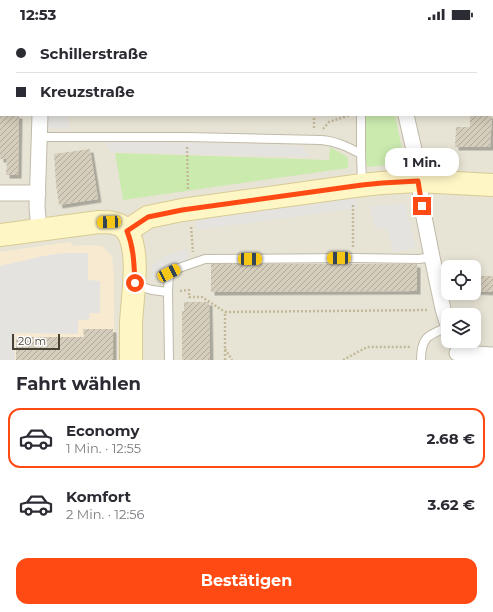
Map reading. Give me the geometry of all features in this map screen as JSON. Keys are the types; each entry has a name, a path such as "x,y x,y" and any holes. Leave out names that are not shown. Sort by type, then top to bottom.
{"street":[{"path":"39,230 37,207 40,116"},
{"path":"406,116 415,154 423,212 443,308"},
{"path":"127,231 148,217 182,210 362,185 418,181 493,185"},
{"path":"0,193 38,193"},
{"path":"0,235 99,222 116,223 127,231 131,240 133,251 135,285 131,323 131,360"},
{"path":"457,351 493,355"}],"lane":[{"path":"362,116 362,185"},
{"path":"39,137 186,137 321,140 338,143 361,154"},
{"path":"170,360 168,292 169,273 179,268 206,259 419,259 432,257"},
{"path":"135,285 152,290 168,292"},
{"path":"421,360 422,347 428,336 441,330"}],"path":[{"path":"321,140 323,128 329,122 348,116"},
{"path":"353,210 354,258"},
{"path":"168,292 189,290 189,297 202,297 225,312 441,310"},
{"path":"225,312 225,360"},
{"path":"343,360 367,347 422,347"},
{"path":"225,348 232,360"}],"shaded area":[{"path":"0,116 493,116 493,360 0,360"},
{"path":"44,116 69,116 69,129 43,128"},
{"path":"104,140 302,146 310,157 111,152"},
{"path":"356,196 358,208 197,230 196,218"},
{"path":"405,204 416,247 393,252 387,227 376,230 369,206"},
{"path":"69,242 74,246 102,246 112,256 114,273 114,360 0,360 0,252"},
{"path":"187,248 189,262 165,270 152,280 152,265 164,257"},
{"path":"63,253 88,253 88,280 100,281 100,313 90,313 89,319 78,321 78,334 15,333 15,360 0,360 0,266"}],"green space":[{"path":"365,116 395,116 403,154 400,160 394,164 368,167 364,162"},
{"path":"330,147 348,158 348,168 123,200 115,153 329,160"}],"building":[{"path":"0,116 19,116 18,175 6,175 7,159 0,159"},
{"path":"470,116 492,116 490,147 455,147 456,127 470,127"},
{"path":"90,149 98,199 59,205 54,154"},
{"path":"211,264 417,264 417,291 211,292"},
{"path":"481,276 493,276 493,292 481,291"},
{"path":"184,302 209,302 210,360 182,360 182,311 184,311"},
{"path":"83,329 113,329 113,360 16,360 16,337 84,337"}],"route":[{"path":"135,283 133,251 131,240 127,231 148,217 182,210 362,185 418,181 422,206"}]}
